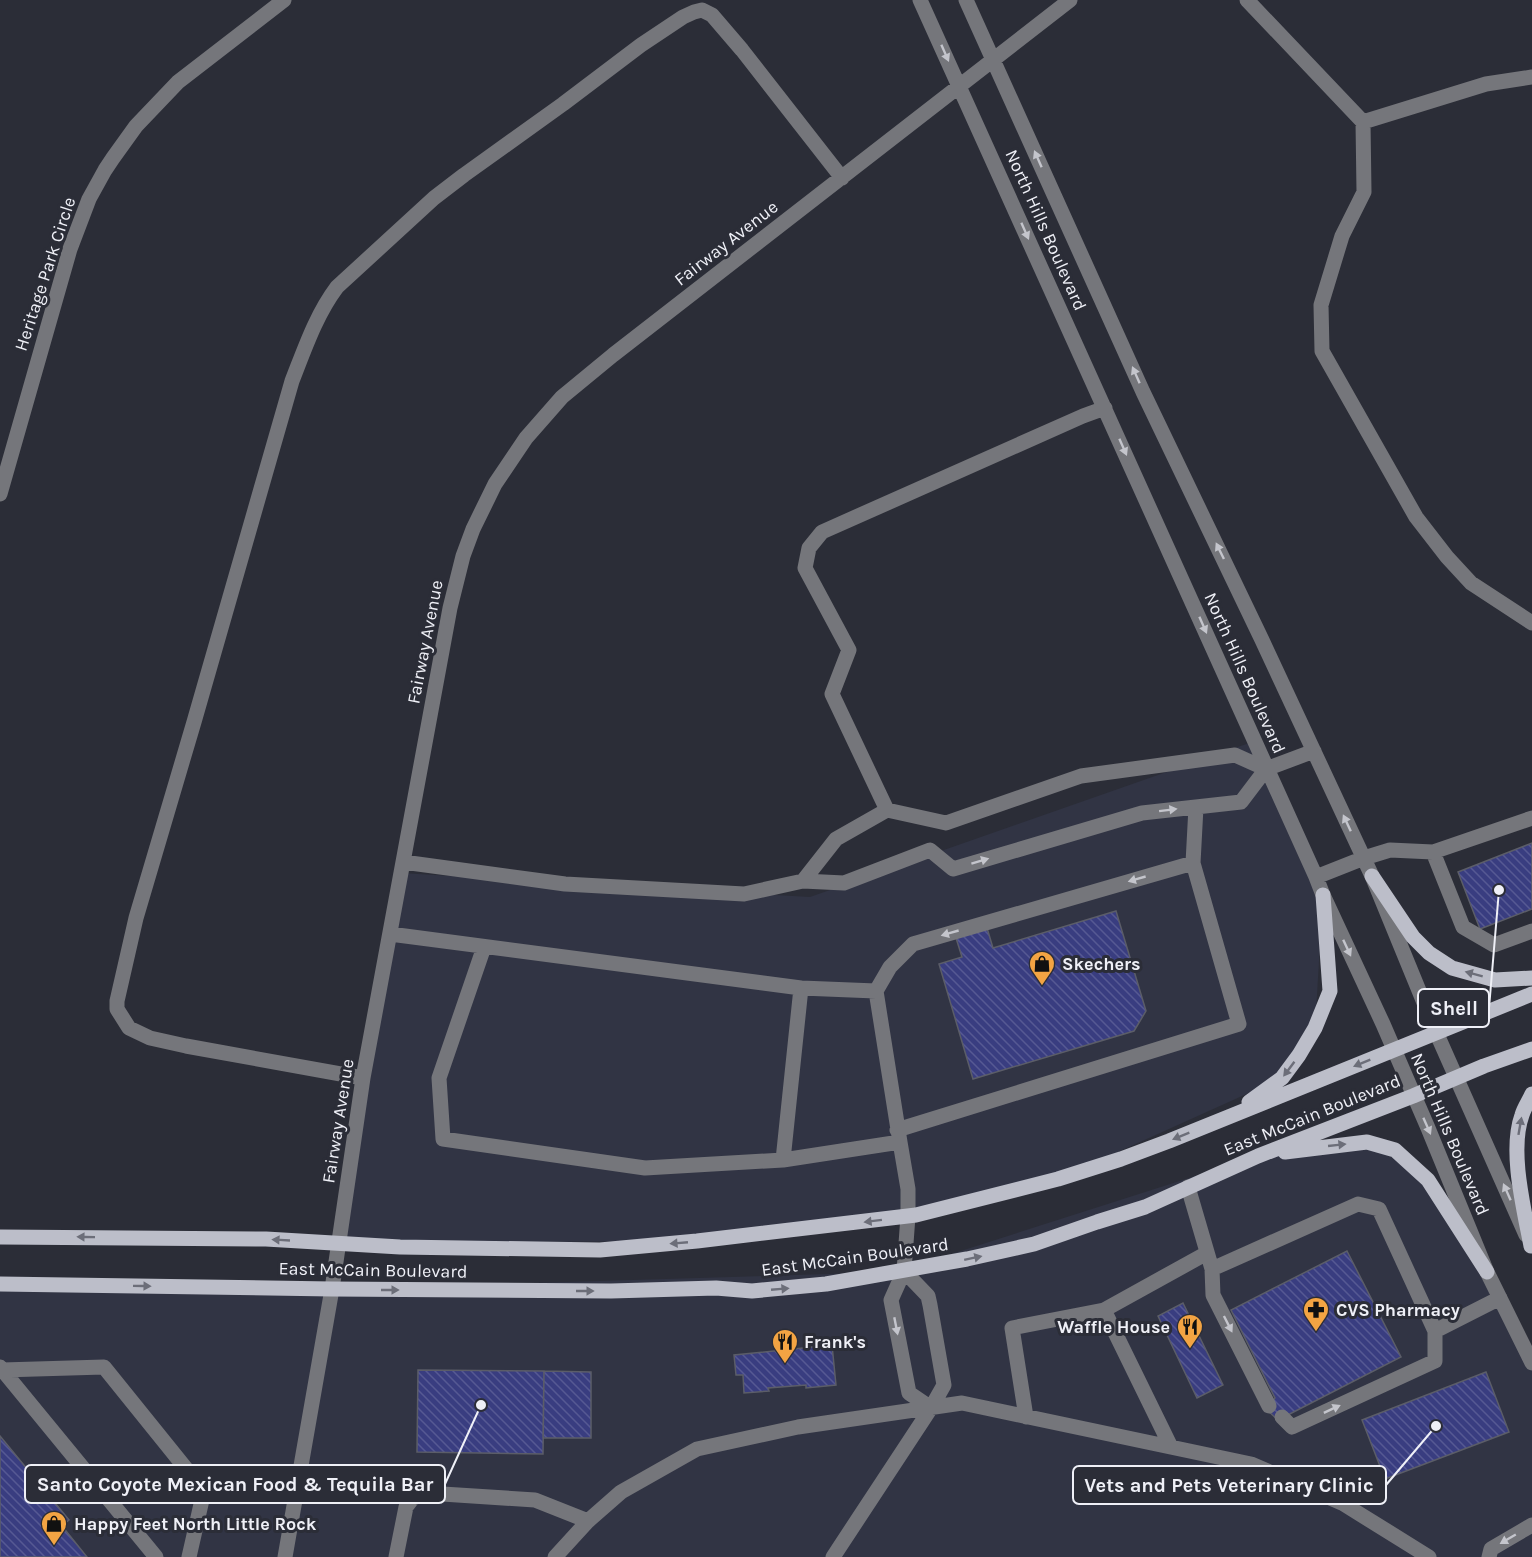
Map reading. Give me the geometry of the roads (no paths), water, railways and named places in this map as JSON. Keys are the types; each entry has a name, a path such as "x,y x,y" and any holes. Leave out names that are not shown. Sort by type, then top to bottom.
{"main road":[{"path":"1372,876 1413,937 1429,953 1452,968 1495,980 1532,978"},
{"path":"1229,1116 1282,1078 1315,1028 1329,991 1323,895"},
{"name":"East McCain Boulevard","path":"0,1237 266,1239 400,1247 600,1250 698,1241 908,1216 1058,1179 1131,1155 1532,994"},
{"name":"East McCain Boulevard","path":"0,1284 611,1291 716,1288 752,1291 826,1284 967,1259 1034,1244 1145,1207 1258,1156 1413,1096 1455,1077 1532,1049"},
{"path":"1531,1247 1516,1146 1521,1116 1532,1094"},
{"path":"1258,1156 1329,1145 1367,1142 1395,1150 1428,1180 1487,1272"}],"street":[{"name":"Heritage Park Circle","path":"0,494 70,249 89,200 105,170 136,126 178,82 284,0"},
{"name":"North Hills Boulevard","path":"920,0 1394,1050 1487,1272 1532,1363"},
{"name":"North Hills Boulevard","path":"966,0 1143,393 1364,858 1455,1077 1531,1247"},
{"name":"Fairway Avenue","path":"285,1557 332,1289 363,1078 450,608 463,556 473,529 495,484 526,438 562,397 1070,0"},
{"path":"1247,0 1363,122 1364,192 1342,236 1321,305 1322,351 1416,518 1471,583 1532,623"},
{"path":"363,1078 150,1038 129,1028 117,1009 135,918 292,381 325,303 337,287 434,198 464,174 641,45 683,17 702,10 712,15 742,50 842,178"},
{"path":"1363,122 1486,84 1532,77"},
{"path":"887,810 832,694 849,650 805,568 809,548 822,532 1105,408"},
{"path":"403,862 565,884 744,894 803,881 844,883 930,850 953,869 1142,813 1241,802 1266,769 1314,751"},
{"path":"803,881 836,839 887,810 946,823 1081,776 1235,755 1266,769"},
{"path":"484,947 439,1078 443,1139 645,1168 783,1160 898,1136 1239,1024 1193,863 1196,807"},
{"path":"1316,877 1390,850 1433,852 1532,818"},
{"path":"1433,852 1463,927 1494,945 1532,931"},
{"path":"930,1408 909,1392 891,1300 904,1271 908,1189 876,991 890,967 913,944 1193,863"},
{"path":"390,934 801,988 876,991"},
{"path":"783,1160 801,988"},
{"path":"1188,1187 1212,1269 1213,1295 1269,1406"},
{"path":"1212,1269 1358,1204 1379,1209 1435,1332 1436,1361 1292,1427 1282,1417"},
{"path":"1026,1417 1012,1328 1104,1310 1207,1253"},
{"path":"833,1557 944,1385 928,1296 904,1271"},
{"path":"1435,1332 1500,1298"},
{"path":"1104,1310 1171,1447"},
{"path":"1,1369 104,1367 204,1491 189,1557"},
{"path":"1,1369 156,1557"},
{"path":"555,1557 588,1521 621,1492 697,1449 798,1427 962,1404 1251,1464 1342,1503 1429,1557"},
{"path":"396,1557 406,1507 413,1498 427,1493 535,1500 588,1521"},
{"path":"1489,1557 1491,1549 1532,1525"}],"place":[{"name":"Shell","path":"1499,890"},
{"name":"Skechers","path":"1042,987"},
{"name":"CVS Pharmacy","path":"1316,1333"},
{"name":"Waffle House","path":"1190,1350"},
{"name":"Frank's","path":"785,1365"},
{"name":"Santo Coyote Mexican Food & Tequila Bar","path":"481,1405"},
{"name":"Vets and Pets Veterinary Clinic","path":"1436,1426"},
{"name":"Happy Feet North Little Rock","path":"54,1547"}]}
